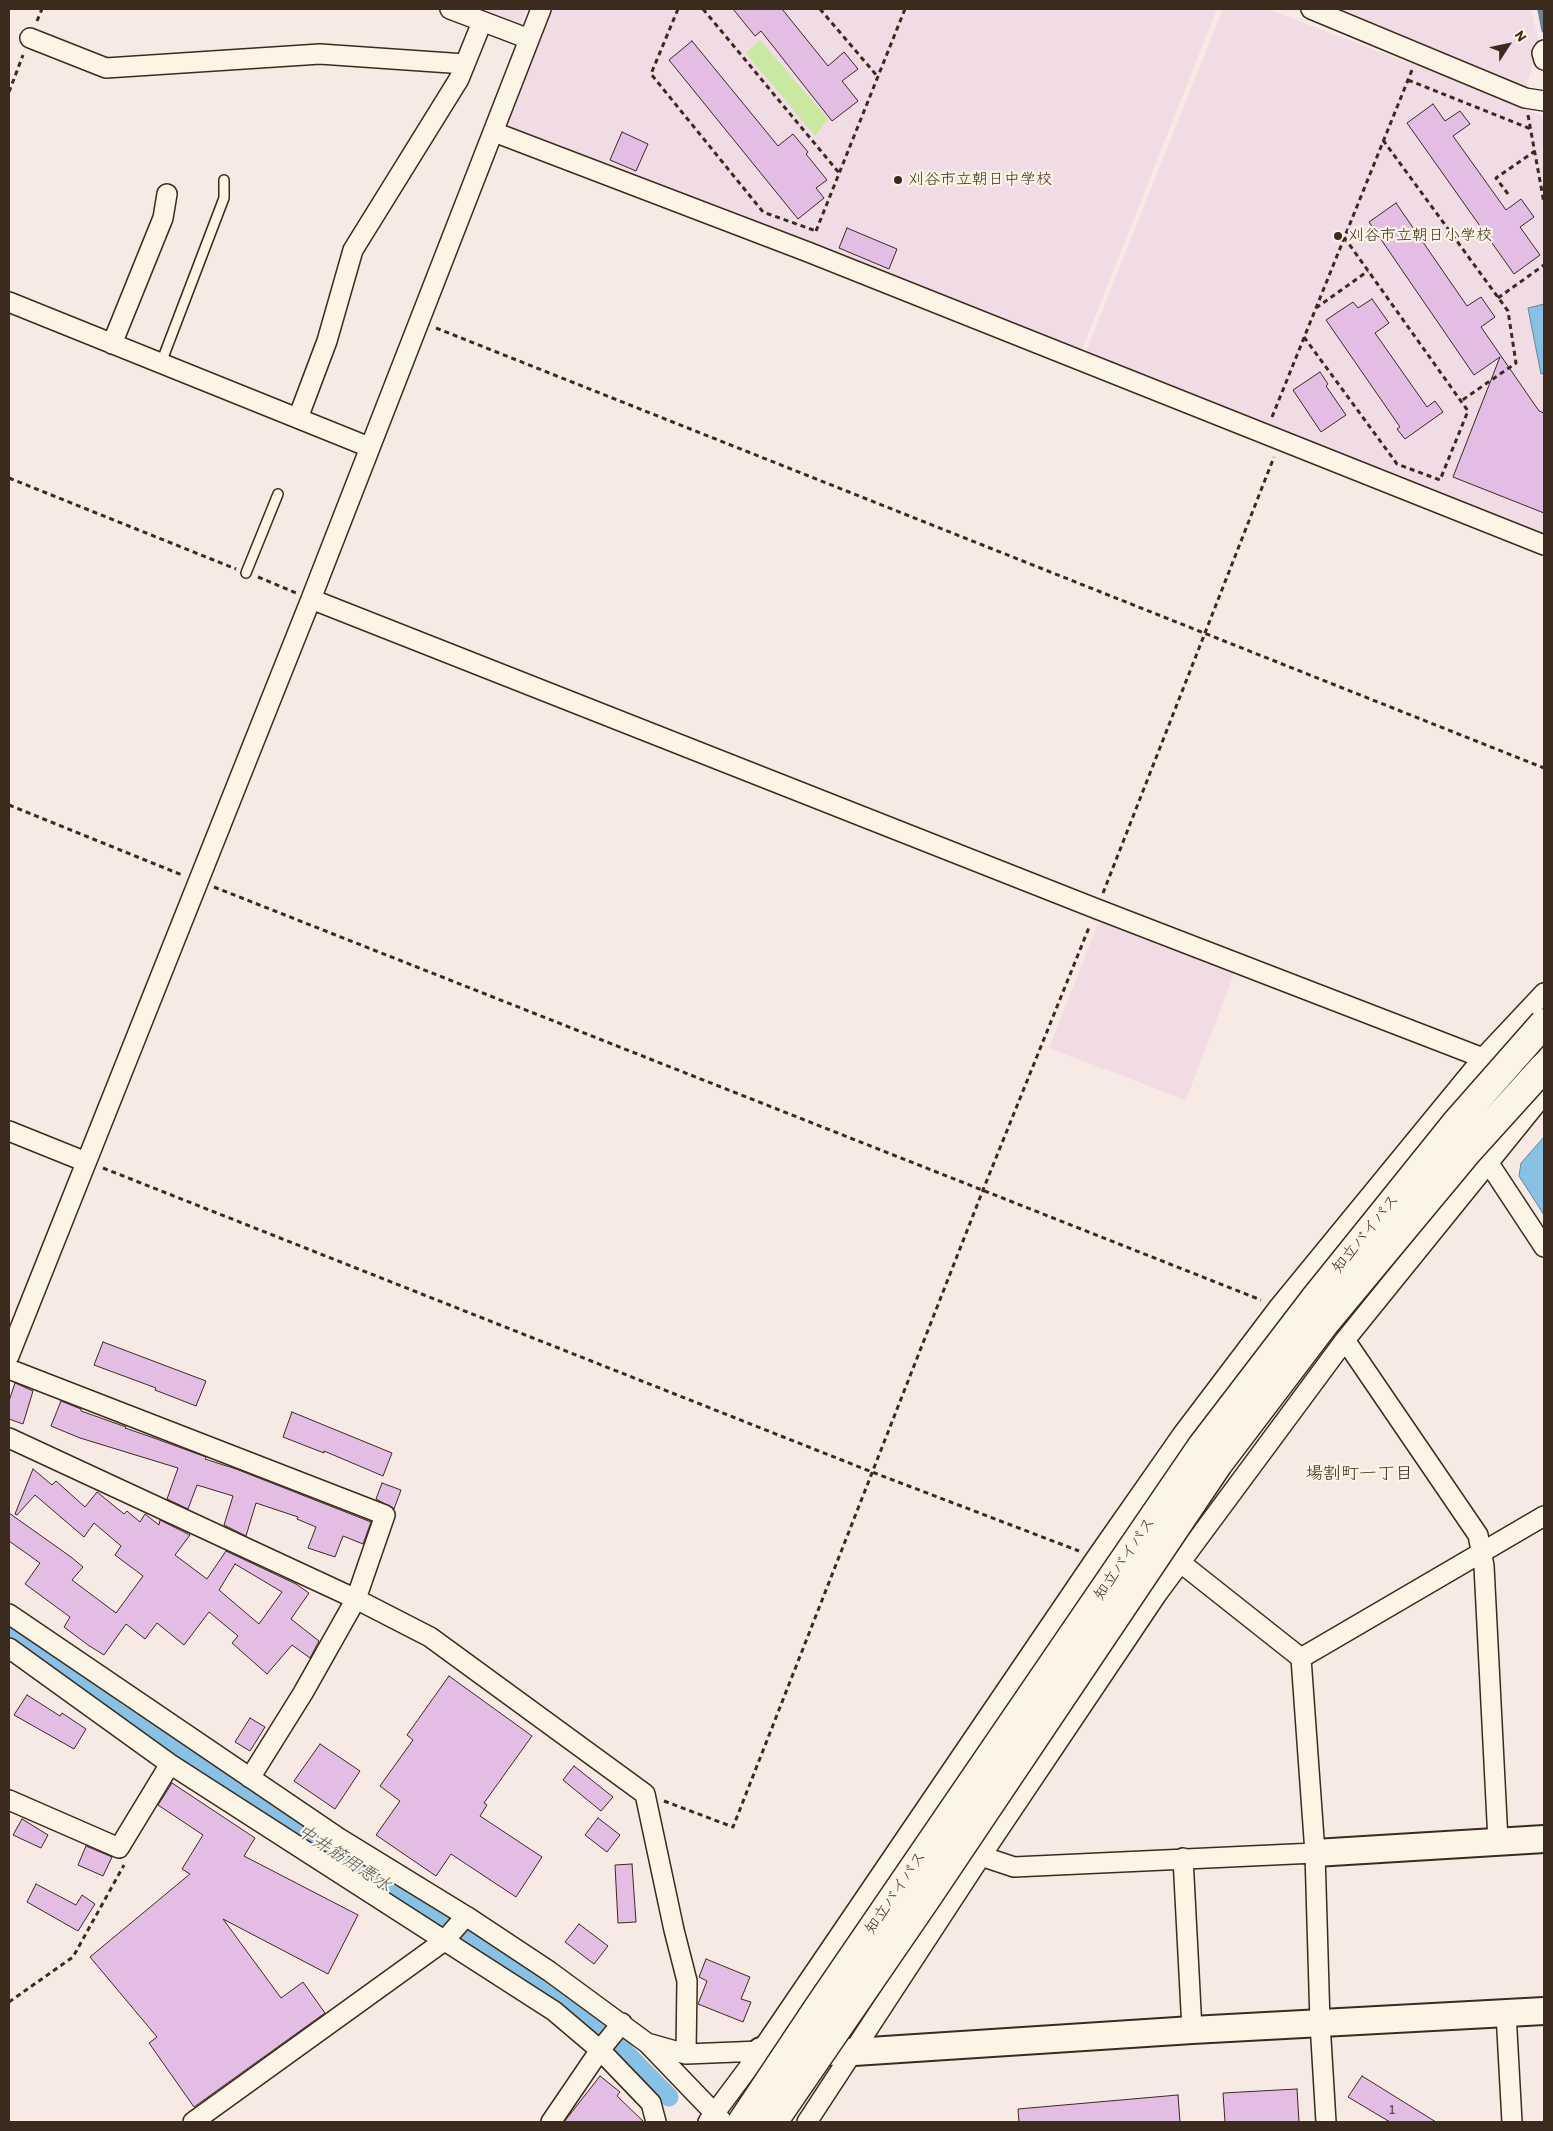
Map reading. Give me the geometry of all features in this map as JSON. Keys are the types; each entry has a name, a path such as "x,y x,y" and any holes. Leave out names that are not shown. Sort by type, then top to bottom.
{"highway":[{"name":"知立バイパス","path":"742,2122 825,1996 1202,1446 1316,1296 1450,1130 1544,1023"},
{"name":"知立バイパス","path":"773,2122 926,1899 1218,1464 1325,1323 1468,1150 1544,1067"}],"street":[{"path":"450,9 529,39"},
{"path":"9,1356 311,598 541,9"},
{"path":"1311,9 1525,98 1544,101"},
{"path":"298,418 327,341 353,250 459,79 482,22"},
{"path":"30,38 106,68 320,54 465,64"},
{"path":"1544,50 1542,52 1544,60"},
{"path":"494,132 808,252 1544,545"},
{"path":"112,344 163,218 167,194"},
{"path":"9,302 369,447"},
{"path":"311,598 1096,909 1483,1058 1542,1096 1345,1340 1157,1594 981,1856 807,2122"},
{"path":"647,2042 715,2120 1096,1558 1182,1435 1279,1307 1483,1058 1544,993"},
{"path":"9,1131 86,1162"},
{"path":"1488,1162 1544,1247"},
{"path":"1345,1340 1478,1535 1482,1552 1498,1841"},
{"path":"9,1369 384,1515 356,1599 303,1693 250,1778"},
{"path":"9,1438 356,1599 430,1637 645,1794 674,1930 688,1981 686,2054"},
{"path":"1301,1658 1544,1516"},
{"path":"1096,1558 1157,1594"},
{"path":"1181,1563 1301,1658 1315,1853 1320,2023 1326,2122"},
{"path":"9,1614 339,1838 466,1916 549,1971 610,2037 651,2104 656,2122"},
{"path":"11,1652 170,1764 554,2012 610,2037 647,2042 686,2054 854,2052 1192,2030 1544,2012"},
{"path":"9,1800 120,1848 170,1764"},
{"path":"918,1820 981,1856 1014,1867 1315,1853 1544,1839"},
{"path":"1183,1858 1192,2030"},
{"path":"193,2122 444,1941 466,1916"},
{"path":"1506,2013 1512,2122"},
{"path":"551,2122 610,2037"}],"lane":[{"path":"161,363 224,198 224,180"},
{"path":"246,573 278,494"}],"path":[{"path":"678,9 652,74 763,212 816,231"},
{"path":"703,9 840,174"},
{"path":"820,9 878,78"},
{"path":"808,252 905,9"},
{"path":"645,1794 733,1827 1205,632 1273,437 1304,338 1418,53"},
{"path":"1408,80 1531,129"},
{"path":"1525,98 1544,203"},
{"path":"1384,140 1508,312 1516,363 1461,401"},
{"path":"1508,194 1496,178 1535,151"},
{"path":"1304,338 1397,464 1440,480 1468,411 1344,238"},
{"path":"1498,298 1544,265"},
{"path":"1316,308 1368,270"},
{"path":"419,321 1544,768"},
{"path":"9,478 311,598"},
{"path":"9,805 1279,1307"},
{"path":"86,1162 872,1472 1096,1558"},
{"path":"9,2002 73,1957 129,1856 120,1848"}],"shaded area":[{"path":"475,9 527,9 520,26"},
{"name":"刈谷市立朝日中学校","path":"551,9 1217,9 1081,352 506,125"},
{"name":"刈谷市立朝日小学校","path":"1223,9 1267,9 1438,74 1544,117 1544,536 1085,354"},
{"path":"1331,9 1531,9 1539,42 1525,92"},
{"path":"1105,921 1235,971 1186,1100 1049,1048 1097,926"}],"green space":[{"path":"760,40 828,119 815,136 746,53"}],"water":[{"path":"1544,304 1544,373 1541,374 1528,308"},
{"path":"1544,1137 1544,1215 1519,1176 1521,1163"}],"building":[{"path":"733,9 782,9 828,66 844,52 858,69 842,81 858,101 832,121 761,31 755,36"},
{"path":"692,41 778,146 793,134 827,180 816,188 824,198 798,219 669,60"},
{"path":"1433,104 1445,121 1460,111 1470,124 1453,136 1506,210 1521,199 1534,217 1520,227 1540,255 1514,274 1407,123"},
{"path":"622,132 648,144 636,171 610,160"},
{"path":"1396,203 1467,306 1481,297 1495,317 1481,327 1539,411 1544,413 1544,513 1453,477 1500,357 1474,375 1369,222"},
{"path":"847,228 897,249 889,269 839,248"},
{"path":"1372,299 1389,323 1375,333 1427,407 1435,401 1443,412 1405,439 1397,429 1400,427 1326,320 1353,302 1358,308"},
{"path":"1320,372 1328,384 1326,386 1346,415 1321,432 1293,390"},
{"path":"103,1342 206,1381 196,1406 155,1390 156,1388 94,1365"},
{"path":"15,1383 33,1391 23,1424 9,1419 9,1401"},
{"path":"61,1401 81,1409 81,1411 206,1457 205,1459 236,1469 371,1522 363,1544 343,1536 335,1557 308,1548 316,1527 297,1519 298,1517 256,1503 246,1536 224,1525 233,1496 197,1485 188,1509 167,1499 178,1468 80,1438 51,1426"},
{"path":"292,1412 392,1453 383,1476 324,1451 324,1453 283,1437"},
{"path":"33,1469 52,1485 56,1481 85,1507 97,1492 124,1514 127,1511 140,1522 145,1514 159,1525 160,1520 190,1535 175,1555 207,1579 226,1551 296,1584 309,1593 291,1619 319,1641 310,1658 292,1645 267,1674 232,1643 238,1636 209,1612 184,1645 157,1623 145,1639 126,1624 104,1655 64,1627 70,1617 25,1584 40,1563 9,1541 9,1513 83,1567 72,1580 116,1613 143,1576 115,1555 121,1546 94,1523 84,1537 35,1495 17,1515 15,1514","holes":["235,1564 282,1592 259,1624 219,1590"]},
{"path":"382,1483 401,1490 394,1509 376,1499"},
{"path":"449,1676 532,1736 484,1803 487,1805 480,1816 542,1857 516,1897 451,1854 436,1876 376,1835 400,1801 380,1786 413,1740 407,1735"},
{"path":"27,1695 60,1716 62,1713 86,1729 74,1749 14,1715"},
{"path":"250,1718 265,1727 250,1751 235,1742"},
{"path":"320,1744 360,1771 335,1809 294,1781"},
{"path":"574,1766 613,1797 601,1811 563,1780"},
{"path":"172,1783 255,1838 244,1856 358,1915 328,1974 223,1919 281,1998 303,1982 325,2013 194,2107 149,2043 157,2037 90,1957 190,1874 182,1869 203,1835 158,1805"},
{"path":"598,1818 620,1835 607,1852 585,1835"},
{"path":"22,1819 48,1835 41,1848 13,1835"},
{"path":"86,1846 112,1857 103,1876 78,1865"},
{"path":"632,1864 636,1922 618,1923 615,1865"},
{"path":"36,1884 76,1905 82,1895 95,1904 78,1931 27,1902"},
{"path":"579,1924 608,1946 594,1964 565,1942"},
{"path":"706,1959 750,1977 741,1999 751,2002 743,2022 698,2004 707,1981 699,1977"},
{"path":"600,2076 620,2092 617,2096 644,2122 564,2122"},
{"path":"1362,2076 1436,2122 1390,2122 1348,2097"},
{"path":"1297,2089 1299,2122 1225,2122 1223,2093"},
{"path":"1178,2095 1180,2122 1019,2122 1018,2109"}],"waterway":[{"path":"1540,9 1544,30"},
{"name":"中井筋用悪水","path":"9,1634 115,1711 557,1998 608,2035 669,2097"}],"place":[{"name":"刈谷市立朝日中学校","path":"898,180"},
{"name":"刈谷市立朝日小学校","path":"1338,236"}],"district":[{"name":"場割町一丁目","path":"1359,1474"}]}
